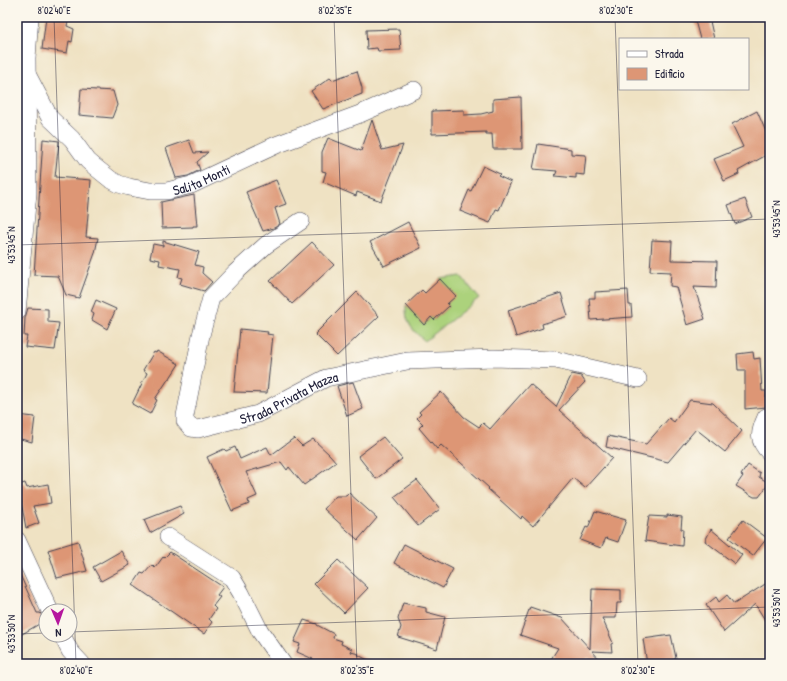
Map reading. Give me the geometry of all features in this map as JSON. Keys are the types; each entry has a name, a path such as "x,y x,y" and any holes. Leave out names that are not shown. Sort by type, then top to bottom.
{"street":[{"path":"17,312 28,193 27,50 30,17"},
{"name":"Salita Monti","path":"27,74 50,118 72,139 88,161 106,176 119,184 150,191 166,191 191,185 276,145 360,114 414,90"},
{"name":"Strada Privata Mazza","path":"301,221 266,246 235,273 211,298 201,335 185,416 185,421 191,428 198,429 258,414 326,378 407,361 494,358 556,360 638,379"},
{"path":"770,419 766,417 761,428 760,437 763,445 770,453"},
{"path":"168,537 232,578 260,631 283,664"},
{"path":"17,540 46,603"},
{"path":"66,643 70,651 82,664"}],"green space":[{"path":"461,276 479,298 425,341 410,326 407,317 406,305 424,325 431,317 434,320 449,306 447,304 455,296 440,279"}],"building":[{"path":"46,17 69,17 67,26 74,29 72,42 69,41 67,53 42,49"},
{"path":"694,17 709,17 714,38 700,38"},
{"path":"399,29 401,50 378,51 377,48 367,49 366,30"},
{"path":"357,71 362,88 362,94 323,109 311,91 330,78 332,80"},
{"path":"81,89 113,91 117,105 112,118 79,115"},
{"path":"521,97 522,149 493,149 492,134 486,134 486,132 432,134 432,111 464,110 464,115 481,114 493,111 493,99"},
{"path":"757,111 770,141 770,153 738,171 739,174 724,181 714,159 743,147 732,124"},
{"path":"372,120 382,150 403,145 381,201 357,192 356,196 323,182 326,172 322,171 322,152 328,138 361,151"},
{"path":"43,139 59,141 55,177 91,180 86,237 98,238 95,253 79,298 66,295 58,276 34,275"},
{"path":"189,140 194,153 208,152 197,162 200,170 188,176 176,178 166,148"},
{"path":"538,144 571,149 571,154 586,155 584,175 576,174 576,178 555,176 557,171 533,169"},
{"path":"483,166 500,174 498,176 511,182 499,210 496,209 490,223 460,211 469,190 471,191"},
{"path":"276,180 286,204 275,208 280,224 274,228 263,231 246,192"},
{"path":"194,195 197,226 162,228 161,202"},
{"path":"745,199 752,217 735,224 728,205"},
{"path":"408,222 421,248 384,266 370,242"},
{"path":"652,240 672,241 671,260 717,261 716,288 694,287 705,319 687,325 676,287 670,286 671,272 650,271"},
{"path":"163,241 199,252 195,265 203,267 202,273 212,282 204,291 180,284 182,278 178,277 180,269 159,265 160,260 150,258 153,244 163,246"},
{"path":"312,242 334,265 292,304 270,281"},
{"path":"440,279 456,296 447,304 449,306 434,320 431,317 424,325 406,305 422,290 425,293"},
{"path":"628,290 629,305 631,305 632,317 591,320 589,298 595,298 595,292"},
{"path":"357,292 379,316 337,356 315,334"},
{"path":"561,293 568,316 542,324 543,328 516,337 508,310"},
{"path":"96,300 116,309 107,329 92,320 94,314 91,312"},
{"path":"28,308 48,309 48,322 59,323 55,350 25,347 27,336 24,336 25,318"},
{"path":"240,329 268,332 267,334 273,335 267,393 234,392"},
{"path":"157,351 179,364 155,399 157,400 150,414 132,404 147,373 143,370 154,352 156,353"},
{"path":"753,352 754,359 760,358 762,391 766,391 766,407 745,409 745,370 738,370 737,354"},
{"path":"572,374 581,376 585,382 559,410 612,458 585,488 573,478 533,526 522,516 521,519 441,445 437,449 419,428 423,424 417,418 421,414 419,412 441,392 464,417 479,427 483,423 490,429 530,384 556,407"},
{"path":"353,382 363,409 347,416 337,386"},
{"path":"690,400 713,403 742,431 725,452 696,429 668,462 606,447 608,436 646,444 669,418 674,422"},
{"path":"17,415 35,417 32,442 17,438"},
{"path":"383,437 402,459 376,479 358,456"},
{"path":"294,438 302,446 313,439 336,462 304,485 289,467 287,470 281,462 246,472 257,496 248,500 249,504 232,511 207,457 224,449 226,451 235,447 240,459 267,447 271,455"},
{"path":"748,465 760,473 759,477 769,483 759,497 754,497 736,486"},
{"path":"417,480 440,509 418,526 394,497"},
{"path":"25,483 27,488 48,484 51,503 33,506 39,523 26,528 18,485"},
{"path":"349,493 377,518 358,540 324,509 336,496 346,496"},
{"path":"180,506 184,514 150,533 144,520"},
{"path":"595,511 626,520 618,542 606,538 601,548 580,540 586,527 588,528"},
{"path":"667,515 682,517 682,546 645,541 649,516 667,517"},
{"path":"743,520 767,538 753,556 729,538"},
{"path":"711,529 742,555 735,564 705,541"},
{"path":"78,541 87,571 57,578 48,550"},
{"path":"404,544 453,569 443,588 394,563"},
{"path":"121,551 130,565 101,581 93,567"},
{"path":"170,552 223,587 217,595 220,597 213,606 216,609 209,619 212,622 204,634 133,585 141,573 144,574 152,565 155,568 163,557 164,558"},
{"path":"338,560 368,588 344,613 314,584"},
{"path":"17,568 38,613 38,625 17,637"},
{"path":"770,581 770,628 755,604 724,632 706,605 716,597 719,602 727,595 734,604"},
{"path":"592,589 621,590 621,603 617,603 616,618 602,618 613,643 611,644 612,652 592,651 601,661 587,658 583,664 548,664 558,648 520,635 530,607 562,618 590,649"},
{"path":"403,603 426,608 426,612 445,617 437,649 398,637 401,627 398,619"},
{"path":"304,620 317,624 334,634 333,638 342,641 341,644 352,649 351,652 359,654 358,655 376,664 311,664 313,659 297,652 300,644 294,642"},
{"path":"671,635 676,658 666,664 647,664 643,639"}]}
